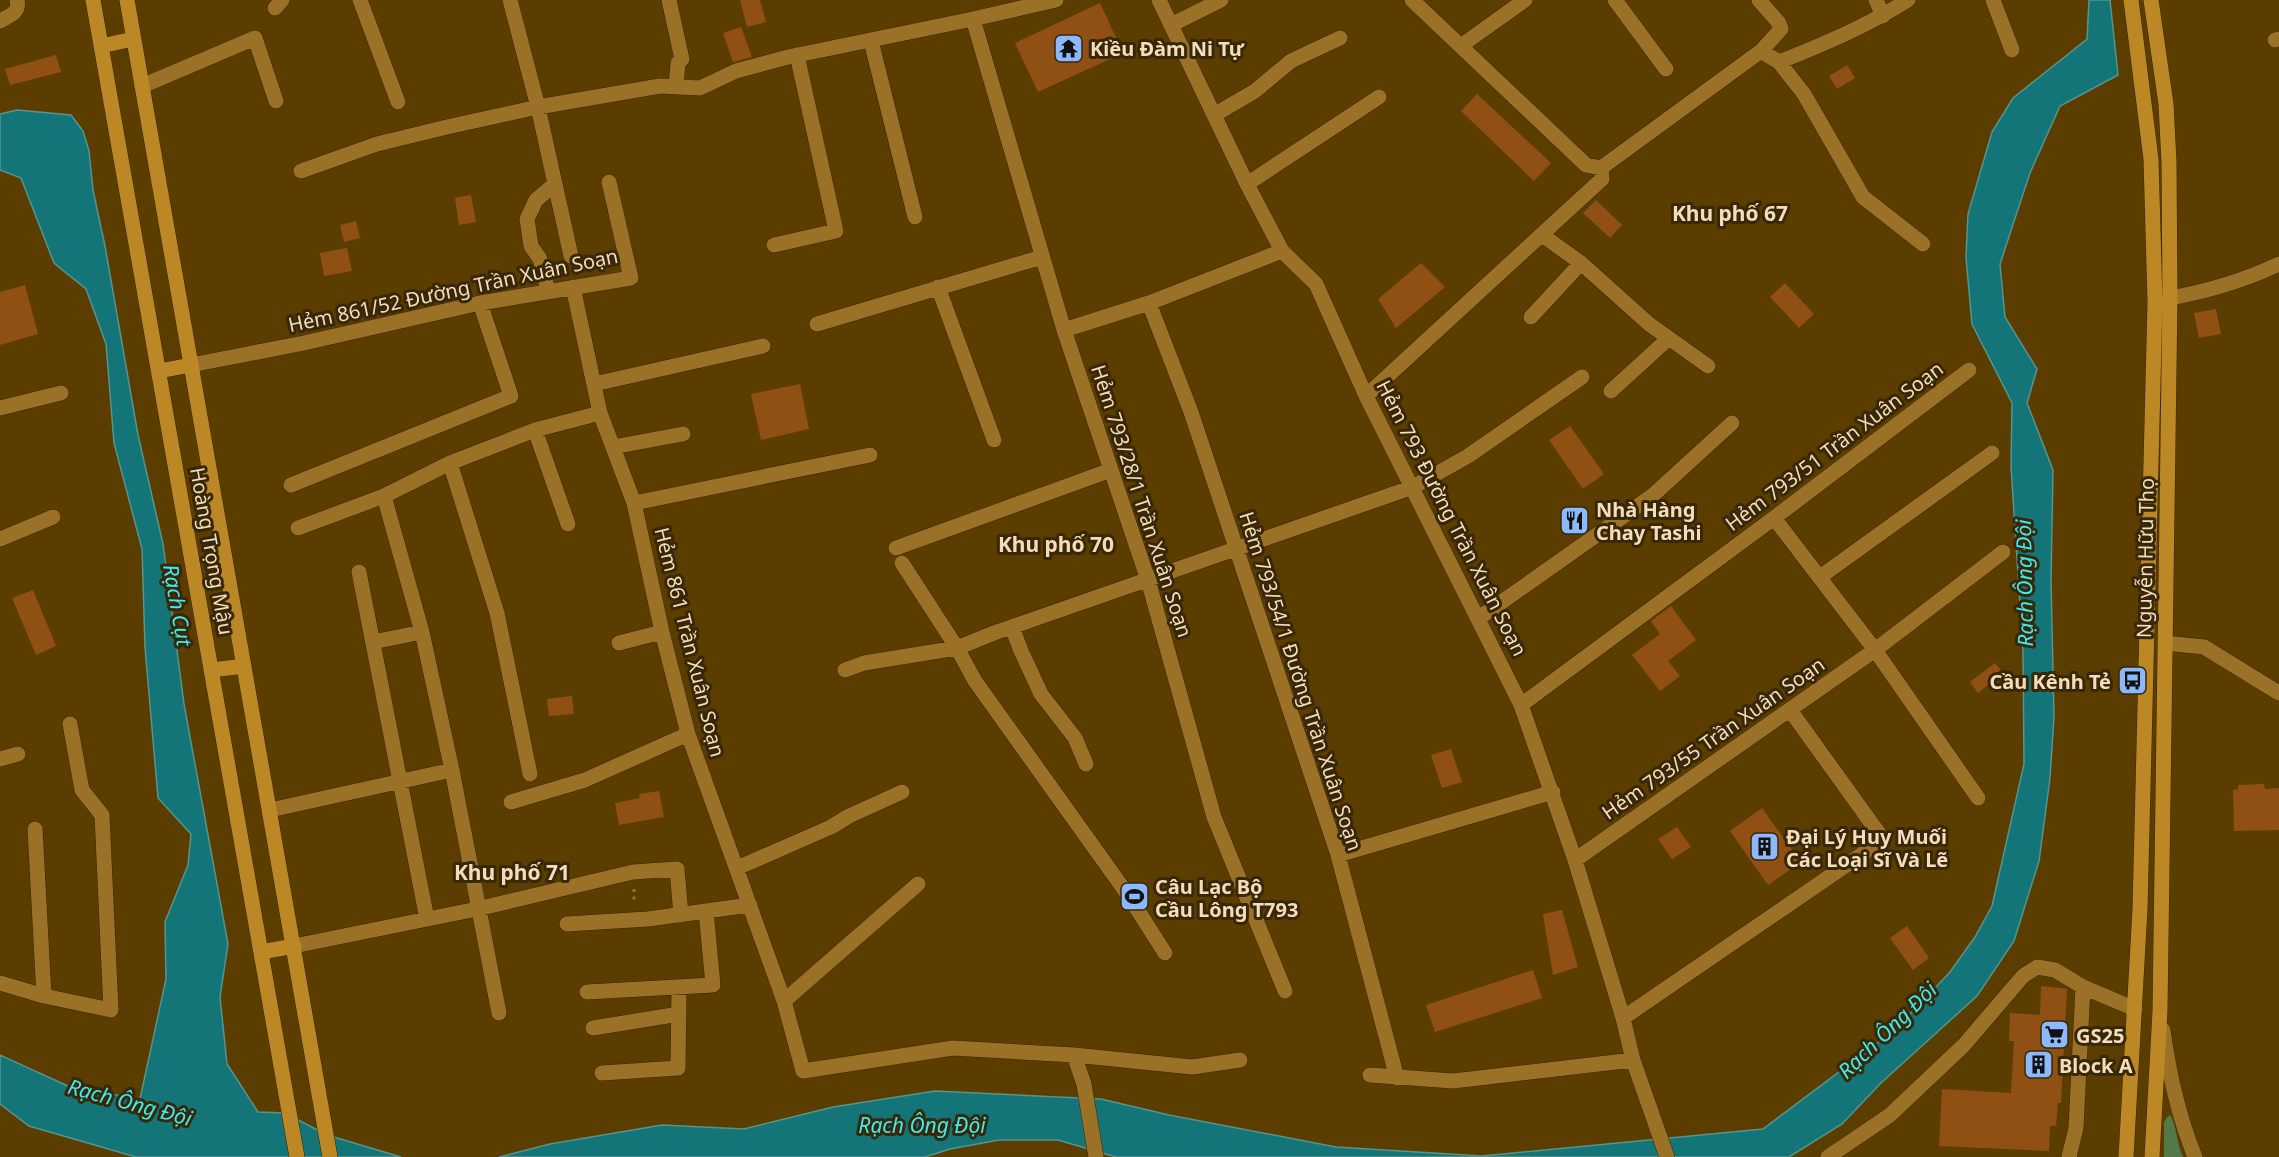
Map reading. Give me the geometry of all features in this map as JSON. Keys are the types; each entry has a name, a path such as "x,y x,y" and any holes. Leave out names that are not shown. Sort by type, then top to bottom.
{"main road":[{"name":"Hoàng Trọng Mậu","path":"93,0 297,1157"},
{"name":"Hoàng Trọng Mậu","path":"127,0 330,1157"},
{"name":"Nguyễn Hữu Thọ","path":"2126,1157 2135,1009 2151,523 2155,302 2151,159 2131,0"},
{"name":"Nguyễn Hữu Thọ","path":"2151,0 2166,104 2170,298 2160,1011 2152,1157"},
{"path":"101,46 134,39"},
{"path":"159,371 191,365"},
{"path":"212,670 244,666"},
{"path":"261,952 294,946"}],"street":[{"path":"0,21 16,13 18,8 16,0"},
{"path":"360,0 398,102"},
{"path":"510,0 538,107 571,256"},
{"path":"669,0 682,59 678,63 676,87"},
{"path":"301,171 377,144 538,107 660,86 700,88 736,71 973,19 1016,4 1056,0"},
{"name":"Hẻm 793 Đường Trần Xuân Soạn","path":"1159,0 1247,184 1282,251 1316,284 1366,396 1521,705 1575,860 1641,1086 1667,1157"},
{"path":"1171,25 1221,0"},
{"path":"1412,0 1586,165 1600,168 1761,51 1781,29 1779,23 1759,0"},
{"path":"1462,45 1525,0"},
{"path":"1615,0 1666,69"},
{"path":"1876,0 1883,16"},
{"path":"1779,62 1839,39 1908,0"},
{"path":"1994,0 2012,50"},
{"name":"Hẻm 793/28/1 Trần Xuân Soạn","path":"973,19 1064,330 1148,580 1214,817 1285,991"},
{"path":"142,86 255,38 276,101"},
{"path":"1214,115 1255,90 1292,61 1340,38"},
{"path":"871,41 915,217"},
{"path":"1761,51 1779,62 1804,94 1863,197 1923,244"},
{"path":"774,245 836,231 797,56"},
{"path":"1247,184 1379,97"},
{"path":"1366,396 1602,179 1600,168"},
{"name":"Hẻm 861/52 Đường Trần Xuân Soạn","path":"191,365 304,343 480,303 631,278 609,182"},
{"path":"548,291 540,259 531,246 526,219 536,200 555,183"},
{"path":"1542,235 1581,262 1668,339 1708,366"},
{"path":"1064,330 1149,303 1282,251"},
{"path":"817,324 1042,256"},
{"path":"1531,317 1581,262"},
{"path":"2170,298 2209,291 2249,278 2279,264"},
{"name":"Hẻm 861 Trần Xuân Soạn","path":"573,287 600,413 634,503 662,632 688,734 784,1001 803,1071 953,1048 1074,1055"},
{"path":"938,287 994,440"},
{"path":"291,485 511,396 480,303"},
{"name":"Hẻm 793/54/1 Đường Trần Xuân Soạn","path":"1149,303 1191,412 1338,855 1397,1078"},
{"path":"1611,391 1668,339"},
{"path":"594,384 763,346"},
{"name":"Hẻm 793/51 Trần Xuân Soạn","path":"1521,705 1969,370"},
{"path":"845,670 885,659 957,648 1413,487 1468,456 1582,377"},
{"path":"0,408 61,393"},
{"path":"298,528 384,496 450,463 535,430 600,413"},
{"path":"1479,618 1652,496 1732,423"},
{"path":"535,430 568,524"},
{"path":"613,447 683,434"},
{"path":"1820,577 1992,453"},
{"path":"634,503 870,454"},
{"path":"450,463 497,613 530,774"},
{"path":"1111,470 899,555 975,681 1128,895 1165,952"},
{"path":"384,496 422,632 452,770 498,1013"},
{"path":"0,539 53,517"},
{"path":"1774,518 1875,650 1978,798"},
{"name":"Hẻm 793/55 Trần Xuân Soạn","path":"1575,860 1875,650 2003,552"},
{"path":"359,572 427,919"},
{"path":"1012,627 1041,694 1075,738 1086,764"},
{"path":"373,642 422,632"},
{"path":"619,643 662,632"},
{"path":"2165,643 2204,647 2279,693"},
{"path":"1623,1018 1880,842 1880,835 1790,710"},
{"path":"0,983 45,996 111,1010 102,815 82,790 70,724"},
{"path":"511,802 585,780 688,734"},
{"path":"0,759 18,753"},
{"path":"270,810 452,770"},
{"path":"737,868 831,827 849,816 902,792"},
{"path":"1338,855 1553,792"},
{"path":"36,829 45,996"},
{"path":"294,946 477,909 633,872 677,868 681,915"},
{"path":"784,1001 918,884"},
{"path":"567,924 681,915 750,905"},
{"path":"587,992 713,985 706,911"},
{"path":"1828,1157 1890,1115 1964,1045 2023,976 2037,967 2055,970 2083,987 2135,1009"},
{"path":"602,1073 678,1068 679,987"},
{"path":"2069,1157 2076,1128 2083,987"},
{"path":"2160,1011 2169,1076 2183,1126 2195,1157"},
{"path":"593,1028 679,1014"},
{"path":"1096,1157 1084,1084 1074,1055 1192,1067 1240,1060"},
{"path":"1370,1075 1453,1081 1633,1060"},
{"path":"2118,1157 2128,1118"}],"path":[{"path":"633,872 635,919"}],"green space":[{"path":"2168,1116 2171,1116 2173,1121 2183,1157 2164,1157 2164,1122"}],"water":[{"name":"Rạch Ông Đội","path":"2089,0 2110,0 2118,75 2060,106 2030,173 2000,264 2005,317 2037,369 2027,403 2053,470 2051,580 2054,717 2050,778 2039,861 2014,941 1977,996 1881,1083 1842,1124 1789,1157 1116,1157 1058,1140 999,1140 950,1149 925,1157 499,1157 550,1144 662,1125 744,1129 833,1107 935,1091 1101,1099 1169,1115 1336,1147 1482,1156 1763,1129 1888,1035 1920,1004 1950,972 1975,937 1992,906 2024,764 2023,652 2011,466 2012,403 1972,324 1966,257 1968,214 1992,132 2013,98 2087,39"},
{"name":"Rạch Ông Đội","path":"17,110 71,115 83,131 89,151 93,190 138,435 163,544 184,704 228,944 220,997 227,1064 258,1112 285,1113 327,1135 401,1157 136,1157 29,1126 0,1104 0,1055 70,1087 140,1099 166,979 165,922 188,865 191,834 158,798 145,647 142,549 114,443 106,344 86,289 54,263 21,178 0,170 0,114"}],"building":[{"path":"740,0 760,0 766,22 747,27"},
{"name":"Kiều Đàm Ni Tự","path":"1100,3 1123,53 1038,92 1015,43"},
{"path":"741,27 752,57 733,62 723,33"},
{"path":"56,55 61,72 10,85 5,69"},
{"path":"1847,65 1855,78 1837,89 1829,76"},
{"path":"1477,94 1551,163 1534,181 1461,111"},
{"path":"471,195 476,222 459,225 455,198"},
{"path":"1596,200 1622,225 1610,238 1583,213"},
{"path":"356,221 360,238 344,242 340,225"},
{"path":"347,248 352,271 324,276 320,253"},
{"path":"1421,263 1445,287 1396,328 1378,299"},
{"path":"1785,283 1814,314 1799,328 1770,297"},
{"path":"25,285 38,334 0,345 0,292"},
{"path":"2216,309 2221,334 2199,338 2194,313"},
{"path":"800,384 809,429 761,440 751,394"},
{"path":"1570,426 1604,474 1583,489 1549,440"},
{"path":"33,590 56,646 36,655 12,598"},
{"path":"1671,606 1696,640 1668,661 1680,676 1660,691 1632,655 1660,634 1651,621"},
{"path":"1995,663 2003,673 1978,693 1970,682"},
{"path":"572,696 574,714 549,716 547,699"},
{"path":"1451,749 1462,782 1442,788 1431,755"},
{"path":"2264,784 2265,789 2279,788 2279,830 2234,831 2233,790 2238,789 2238,785"},
{"path":"659,791 664,817 619,825 615,803 640,798 639,794"},
{"name":"Đại Lý Huy Muối Các Loại Sĩ Và Lẽ","path":"1762,808 1801,862 1768,885 1730,831"},
{"path":"1677,827 1691,847 1672,859 1658,839"},
{"path":"1562,910 1578,967 1553,975 1543,914"},
{"path":"1907,926 1929,958 1913,970 1890,938"},
{"path":"1533,970 1542,998 1435,1032 1426,1005"},
{"name":"Block A","path":"2041,986 2067,989 2061,1103 2058,1103 2056,1126 2050,1126 2049,1151 1939,1146 1942,1089 2011,1093 2014,1041 2009,1041 2010,1013 2040,1015"}],"place":[{"name":"Kiều Đàm Ni Tự","path":"1069,48"},
{"name":"Nhà Hàng Chay Tashi","path":"1575,521"},
{"name":"Cầu Kênh Tẻ","path":"2132,681"},
{"name":"Đại Lý Huy Muối Các Loại Sĩ Và Lẽ","path":"1765,847"},
{"name":"Câu Lạc Bộ Cầu Lông T793","path":"1134,897"},
{"name":"GS25","path":"2055,1035"},
{"name":"Block A","path":"2038,1065"}],"district":[{"name":"Khu phố 67","path":"1730,213"},
{"name":"Khu phố 70","path":"1056,544"},
{"name":"Khu phố 71","path":"512,872"}],"water label":[{"name":"Rạch Cụt","path":"178,605"}]}
